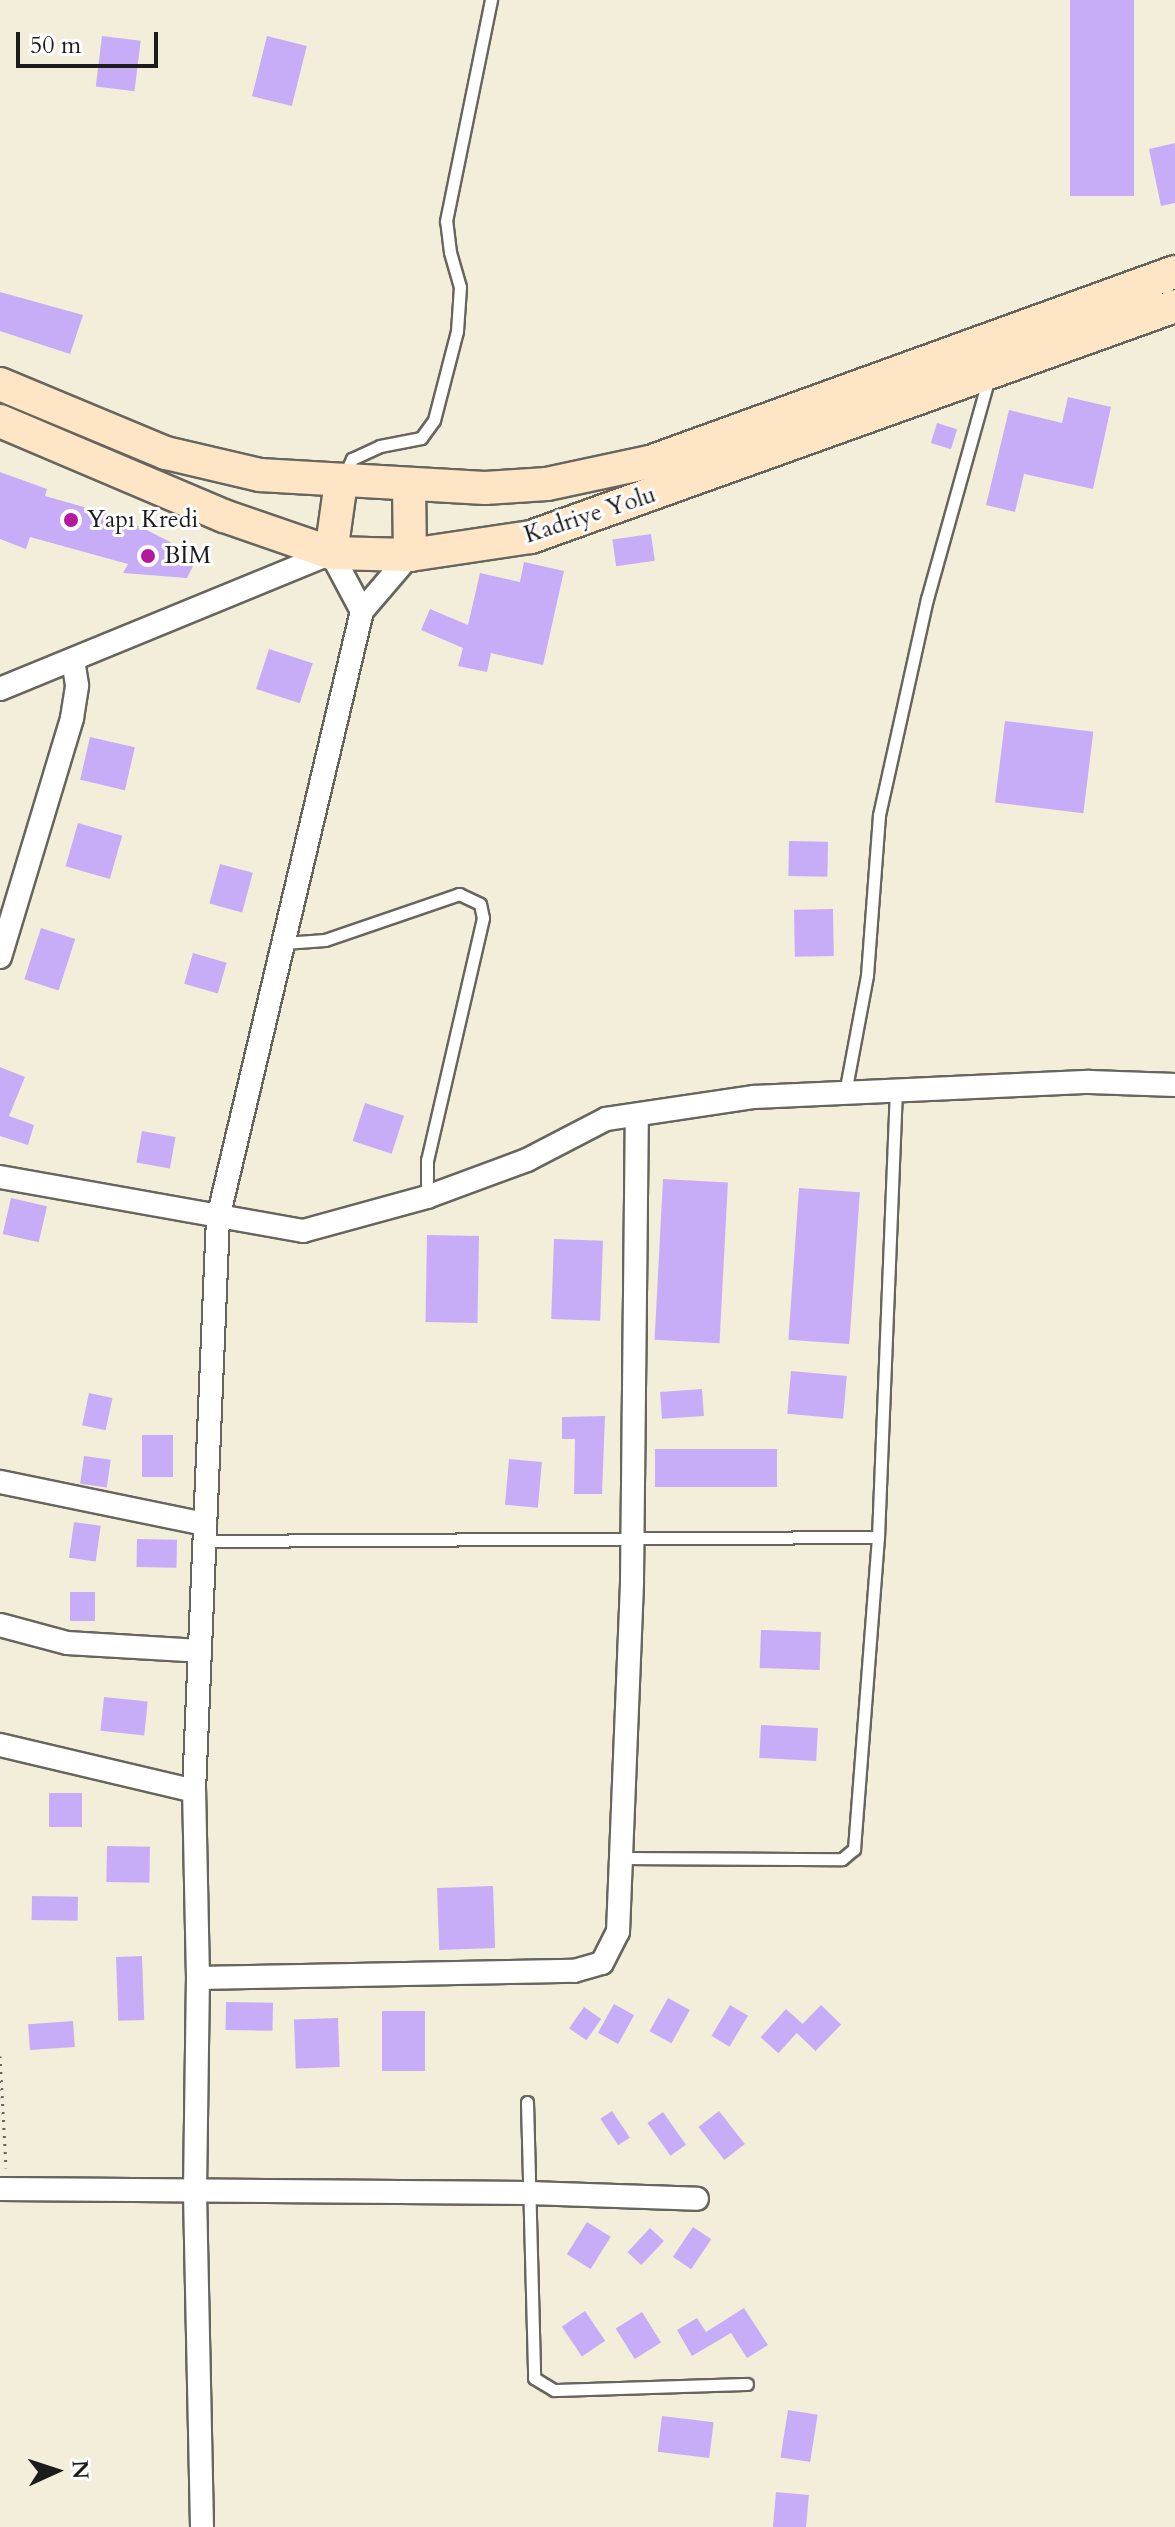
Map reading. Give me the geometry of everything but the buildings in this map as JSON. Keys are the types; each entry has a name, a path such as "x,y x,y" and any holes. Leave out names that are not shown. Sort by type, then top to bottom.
{"main road":[{"name":"Kadriye Yolu","path":"0,384 166,453 260,475 485,488 547,484 650,462 1175,272"},
{"name":"Kadriye Yolu","path":"0,421 224,516 331,553 410,555 531,537 1175,306"},
{"path":"331,553 341,482"},
{"path":"409,485 410,555"}],"street":[{"path":"0,689 331,553 362,611"},
{"path":"202,2527 195,2191 198,1978 194,1791 218,1218 362,611 410,555"},
{"path":"0,957 72,718 77,685 73,659"},
{"path":"0,1177 303,1231 427,1197 527,1160 606,1119 754,1097 1090,1082 1175,1085"},
{"path":"198,1978 574,1971 602,1963 618,1932 632,1539 637,1115"},
{"path":"0,1482 205,1532"},
{"path":"0,1625 67,1643 200,1651"},
{"path":"0,1745 194,1791"},
{"path":"4,2189 529,2193 697,2199"}],"lane":[{"path":"341,482 352,459 380,446 421,438 434,420 457,331 460,287 450,252 446,221 491,0"},
{"path":"845,1093 867,975 879,815 927,599 990,373"},
{"path":"284,943 325,940 459,894 480,904 483,918 427,1160 427,1197"},
{"path":"621,1858 842,1859 854,1849 878,1537 896,1090"},
{"path":"205,1532 632,1539 878,1537"},
{"path":"527,2102 534,2378 554,2390 747,2384"}],"path":[{"path":"0,2056 4,2189"}],"place":[{"name":"Yapı Kredi","path":"71,520"},
{"name":"BİM","path":"148,556"}]}
